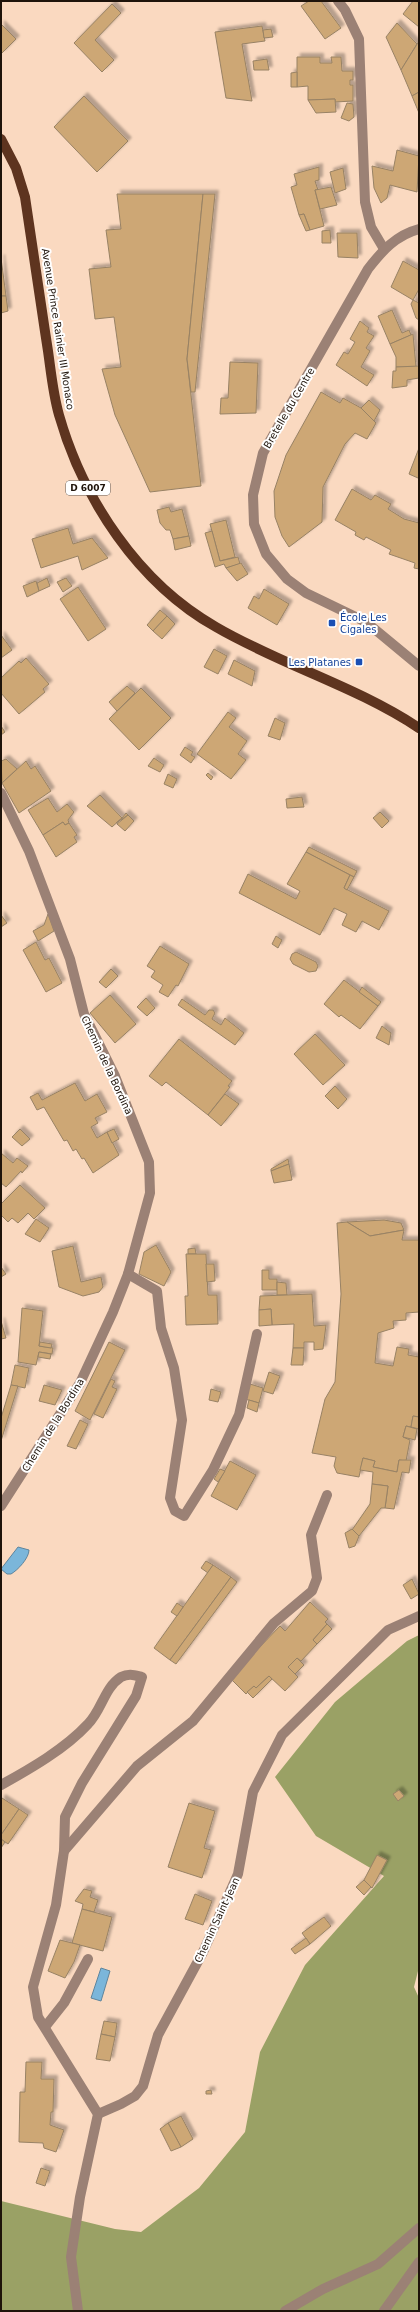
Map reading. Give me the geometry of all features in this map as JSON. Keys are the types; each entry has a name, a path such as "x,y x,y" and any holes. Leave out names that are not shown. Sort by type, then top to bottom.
{"main road":[{"name":"Avenue Prince Rainier III Monaco","path":"1,139 16,168 25,197 58,413 70,450 90,492 119,539 147,572 178,601 214,626 245,644 370,699 419,728"}],"street":[{"path":"338,1 345,10 359,40 365,202 371,227 384,249"},
{"name":"Bretelle du Centre","path":"419,229 406,232 384,249 368,269 264,453 254,495 254,524 266,554 287,578 306,593 366,622 419,666"},
{"name":"Chemin de la Bordina","path":"1,794 29,851 70,959 84,1014 115,1076 150,1162 150,1193 128,1274 113,1312 80,1383 1,1506"},
{"path":"128,1274 157,1291 161,1328 174,1368 182,1420 170,1498 175,1510 184,1516 213,1470 239,1414 257,1334"},
{"path":"64,1851 137,1766 193,1721 274,1623 312,1591 317,1578 311,1535 327,1495"},
{"name":"Chemin Saint-Jean","path":"98,2114 135,2096 143,2086 158,2035 203,1952 238,1874 253,1792 282,1735 388,1630 419,1616"},
{"path":"1,1786 38,1765 89,1724 108,1690 121,1678 129,1674 142,1676 136,1696 82,1782 65,1817 64,1851 56,1905 33,1987 38,2017 98,2114 80,2197 71,2257 78,2311"},
{"path":"45,2027 64,2003 88,1959"},
{"path":"285,2311 323,2288 378,2264 419,2228"},
{"path":"384,2311 419,2262"}],"green space":[{"path":"419,1635 419,1967 414,1987 419,1998 419,2311 1,2311 1,2201 115,2229 141,2232 199,2188 245,2132 260,2052 305,1965 384,1876 316,1836 275,1777 335,1702 407,1641"}],"water":[{"path":"18,1547 29,1550 29,1553 23,1564 17,1570 11,1574 7,1574 1,1569"},
{"path":"101,1968 110,1971 101,2001 91,1998"}],"building":[{"path":"309,1 321,1 341,28 325,39 301,6"},
{"path":"413,1 419,1 419,27 403,14"},
{"path":"112,4 121,13 95,40 114,60 102,72 74,43"},
{"path":"397,23 417,44 401,70 386,37"},
{"path":"1,24 16,39 1,54"},
{"path":"262,26 265,41 242,44 252,101 226,98 215,32"},
{"path":"271,29 273,37 264,38 263,30"},
{"path":"419,41 419,92 412,96 401,70"},
{"path":"297,57 320,57 320,63 332,63 331,57 341,57 342,71 353,71 353,80 350,80 350,85 353,85 353,101 335,102 335,99 308,100 308,86 297,87"},
{"path":"267,59 269,70 254,70 253,61"},
{"path":"297,72 297,87 291,87 291,73"},
{"path":"419,92 419,113 412,96"},
{"path":"84,96 128,141 97,172 54,127"},
{"path":"335,99 336,112 316,113 308,100"},
{"path":"347,103 353,104 354,117 349,121 341,118"},
{"path":"397,150 419,156 417,192 390,185 387,198 381,203 374,188 372,166 393,171"},
{"path":"319,167 319,180 315,181 318,190 315,190 324,226 310,230 304,214 299,215 291,187 297,185 294,174"},
{"path":"343,168 346,189 335,193 330,172"},
{"path":"331,187 337,205 320,209 315,190"},
{"path":"117,194 203,194 187,359 201,486 150,492 115,415 102,369 121,367 114,317 95,319 89,269 111,267 106,230 121,229"},
{"path":"203,194 215,194 195,392 191,392 187,359"},
{"path":"304,214 310,230 306,231 299,215"},
{"path":"330,230 331,243 322,243 322,231"},
{"path":"337,233 357,233 358,258 338,257"},
{"path":"1,258 6,296 1,296"},
{"path":"403,261 419,270 419,289 413,300 391,287"},
{"path":"1,296 6,296 8,311 1,313"},
{"path":"413,300 419,303 419,320 416,318 411,304"},
{"path":"392,310 402,333 409,330 411,335 390,344 378,316"},
{"path":"360,321 369,328 367,332 374,336 366,348 370,351 361,367 374,375 367,386 336,365 344,352 348,354 355,342 350,339"},
{"path":"413,334 416,367 396,367 396,357 390,344"},
{"path":"230,362 258,363 256,413 220,414 221,398 228,398"},
{"path":"419,366 419,378 407,380 407,386 392,388 393,371 396,371 396,367"},
{"path":"321,392 340,403 343,398 361,408 376,423 367,439 355,433 345,444 323,487 322,522 289,547 282,536 275,517 274,491 286,455"},
{"path":"369,400 380,410 374,421 361,408"},
{"path":"419,448 419,477 418,478 409,474"},
{"path":"352,489 371,500 375,495 391,504 388,509 404,519 419,523 419,569 414,568 415,563 389,554 391,550 366,537 364,540 355,535 356,532 335,520"},
{"path":"169,507 171,512 182,509 189,536 173,539 170,530 166,530 160,523 157,510"},
{"path":"226,520 235,557 220,561 210,524"},
{"path":"68,528 73,544 92,538 108,558 82,570 78,556 41,568 32,539"},
{"path":"212,531 220,561 238,557 240,564 226,568 224,564 215,567 205,533"},
{"path":"189,536 191,546 175,550 173,539"},
{"path":"241,563 248,574 237,581 226,568"},
{"path":"47,578 50,586 39,591 37,583"},
{"path":"66,578 72,586 63,592 57,582"},
{"path":"36,581 39,591 27,597 23,586"},
{"path":"78,587 106,629 88,641 60,599"},
{"path":"264,589 289,604 277,625 248,608 254,596 259,599"},
{"path":"160,610 167,616 153,631 147,625"},
{"path":"167,616 175,624 162,639 153,631"},
{"path":"1,635 12,650 1,658"},
{"path":"214,649 227,656 218,674 204,667"},
{"path":"26,658 49,684 43,689 45,692 19,714 1,693 1,678 19,661 21,663"},
{"path":"234,660 255,671 252,686 228,674"},
{"path":"127,686 135,693 117,711 109,702"},
{"path":"141,688 171,718 139,750 109,719"},
{"path":"228,712 236,718 229,727 247,741 238,754 246,760 231,779 197,754"},
{"path":"275,718 285,723 280,740 268,736"},
{"path":"1,726 5,732 1,735"},
{"path":"185,747 193,752 191,755 195,757 191,763 180,755"},
{"path":"154,758 164,765 160,772 148,766"},
{"path":"6,759 17,769 2,783 1,761"},
{"path":"26,761 31,769 35,766 51,791 19,813 2,783"},
{"path":"208,773 213,777 211,780 206,775"},
{"path":"168,774 177,779 173,788 164,784"},
{"path":"100,795 122,818 112,827 87,806"},
{"path":"302,797 304,807 287,808 286,799"},
{"path":"48,798 57,812 67,804 74,812 68,820 69,823 65,825 63,822 43,835 28,810"},
{"path":"380,812 389,821 382,828 373,818"},
{"path":"126,813 128,815 116,823 122,818"},
{"path":"128,815 134,821 125,831 117,824"},
{"path":"63,822 65,825 69,823 77,835 74,837 77,842 56,857 43,835"},
{"path":"309,847 357,871 354,877 306,852"},
{"path":"306,852 350,875 344,888 389,911 379,930 362,921 356,932 342,925 347,914 334,908 320,935 239,893 248,874 296,899 300,891 287,884"},
{"path":"350,875 354,877 347,890 344,888"},
{"path":"48,914 54,931 38,941 33,931 44,925"},
{"path":"1,915 7,923 1,927"},
{"path":"276,936 282,940 278,948 272,944"},
{"path":"36,942 45,960 49,958 62,983 46,992 23,950"},
{"path":"160,946 189,964 178,986 176,985 168,997 159,992 163,985 151,977 155,971 147,966"},
{"path":"296,952 316,962 318,966 316,971 309,972 293,964 290,959 292,954"},
{"path":"111,969 118,976 106,988 99,982"},
{"path":"344,980 378,1006 360,1029 341,1015 339,1017 324,1004"},
{"path":"362,987 381,1002 378,1006 359,992"},
{"path":"110,995 136,1024 115,1043 90,1013"},
{"path":"146,998 155,1008 147,1016 137,1007"},
{"path":"182,999 205,1015 209,1010 213,1010 215,1013 212,1019 221,1025 225,1018 244,1033 235,1045 178,1005"},
{"path":"382,1026 391,1033 389,1045 376,1038"},
{"path":"315,1034 345,1065 323,1085 294,1054"},
{"path":"179,1039 232,1081 228,1086 230,1087 208,1115 166,1082 162,1086 149,1076"},
{"path":"75,1083 85,1101 97,1094 107,1112 95,1118 98,1123 91,1127 97,1138 107,1132 119,1155 93,1173 84,1158 82,1159 76,1149 73,1151 67,1140 64,1141 44,1107 37,1110 30,1097 38,1093 42,1100"},
{"path":"335,1086 347,1099 338,1109 325,1096"},
{"path":"225,1094 239,1104 221,1126 208,1115"},
{"path":"20,1129 30,1139 22,1146 12,1137"},
{"path":"114,1129 119,1139 112,1143 107,1132"},
{"path":"1,1153 13,1163 17,1158 28,1166 22,1173 21,1171 6,1187 1,1183"},
{"path":"288,1159 289,1164 271,1171 271,1169"},
{"path":"289,1164 292,1180 274,1183 271,1171"},
{"path":"20,1185 45,1208 34,1219 28,1213 18,1223 12,1218 8,1222 1,1215 1,1204"},
{"path":"36,1219 49,1228 40,1242 25,1234"},
{"path":"384,1220 401,1223 404,1230 370,1236 347,1222"},
{"path":"347,1222 370,1236 404,1230 402,1240 419,1240 419,1312 406,1313 406,1320 393,1321 394,1328 378,1333 375,1363 393,1366 397,1347 409,1349 408,1355 419,1357 419,1417 413,1416 411,1427 406,1426 403,1437 410,1440 406,1461 399,1460 397,1472 373,1467 375,1461 363,1458 359,1477 337,1473 334,1466 336,1457 312,1453 325,1399 335,1382 341,1294 337,1223"},
{"path":"156,1245 171,1272 164,1286 139,1274 144,1252"},
{"path":"73,1246 81,1282 101,1277 103,1287 99,1292 83,1296 59,1287 52,1251"},
{"path":"195,1248 196,1254 188,1254 188,1249"},
{"path":"186,1254 206,1254 208,1295 217,1295 218,1324 186,1325 185,1296 188,1296"},
{"path":"206,1264 214,1264 215,1281 207,1282"},
{"path":"1,1267 6,1274 1,1277"},
{"path":"262,1270 269,1270 269,1279 277,1279 277,1290 262,1290"},
{"path":"277,1282 286,1283 287,1295 277,1295"},
{"path":"312,1294 314,1326 326,1325 323,1349 314,1350 314,1342 304,1342 304,1348 293,1348 294,1324 272,1325 271,1309 259,1310 260,1296"},
{"path":"22,1308 43,1311 39,1346 53,1348 52,1354 39,1352 36,1365 18,1362"},
{"path":"271,1309 272,1325 259,1326 259,1310"},
{"path":"1,1321 6,1338 1,1339"},
{"path":"40,1342 52,1344 51,1348 39,1346"},
{"path":"109,1342 125,1350 90,1420 75,1411"},
{"path":"293,1348 304,1348 303,1365 291,1365"},
{"path":"39,1352 51,1354 50,1359 38,1357"},
{"path":"15,1365 29,1368 25,1388 11,1385"},
{"path":"269,1372 280,1376 273,1394 263,1391"},
{"path":"111,1379 115,1381 112,1387 117,1389 103,1418 94,1414"},
{"path":"250,1384 263,1388 259,1403 245,1399"},
{"path":"11,1385 18,1386 1,1441 1,1418"},
{"path":"44,1385 62,1390 55,1405 39,1401"},
{"path":"211,1389 221,1392 218,1402 209,1400"},
{"path":"249,1400 259,1403 257,1412 247,1408"},
{"path":"413,1416 419,1417 419,1429 411,1427"},
{"path":"80,1420 88,1424 76,1449 67,1446"},
{"path":"406,1426 417,1429 415,1440 403,1437"},
{"path":"363,1458 375,1461 373,1467 397,1472 399,1460 411,1460 409,1473 402,1472 394,1509 385,1508 388,1486 372,1484 373,1472 360,1470"},
{"path":"230,1461 256,1475 237,1510 211,1496"},
{"path":"220,1469 225,1471 218,1482 214,1479"},
{"path":"372,1484 388,1486 385,1508 381,1508 359,1536 352,1530 370,1504"},
{"path":"352,1529 359,1536 355,1546 349,1548 345,1533"},
{"path":"206,1561 213,1565 208,1573 201,1568"},
{"path":"213,1565 231,1577 170,1660 154,1648"},
{"path":"231,1577 237,1582 176,1664 170,1660"},
{"path":"412,1579 419,1594 411,1599 403,1585"},
{"path":"310,1602 328,1619 325,1622 327,1624 313,1640 317,1644 301,1661 297,1658 288,1667 298,1677 285,1691 269,1676 256,1688 254,1686 246,1694 230,1678 280,1626 285,1631"},
{"path":"177,1603 183,1607 177,1616 171,1612"},
{"path":"327,1624 332,1629 317,1644 313,1640"},
{"path":"297,1658 304,1665 295,1674 288,1667"},
{"path":"269,1676 272,1679 253,1698 247,1692 254,1686 256,1688"},
{"path":"399,1790 404,1796 398,1801 393,1794"},
{"path":"2,1798 19,1809 1,1835 1,1800"},
{"path":"189,1803 215,1811 204,1848 211,1850 202,1878 168,1867"},
{"path":"19,1809 28,1815 8,1844 1,1839 1,1835"},
{"path":"1,1839 5,1842 1,1848"},
{"path":"377,1855 387,1860 372,1888 364,1880"},
{"path":"364,1880 371,1887 364,1895 356,1887"},
{"path":"84,1889 92,1891 90,1897 98,1900 94,1912 82,1909 83,1904 75,1901"},
{"path":"195,1894 212,1901 203,1925 185,1919"},
{"path":"82,1909 112,1917 103,1951 72,1943"},
{"path":"324,1917 331,1926 310,1944 302,1933"},
{"path":"306,1938 310,1944 295,1954 291,1949"},
{"path":"60,1940 80,1945 74,1962 65,1978 48,1971"},
{"path":"104,2021 117,2023 115,2037 101,2034"},
{"path":"101,2034 115,2037 110,2061 96,2059"},
{"path":"26,2062 42,2062 41,2079 54,2079 53,2112 51,2112 50,2125 64,2130 56,2152 44,2148 43,2143 19,2142 20,2092 25,2092"},
{"path":"211,2090 212,2094 206,2094 206,2091"},
{"path":"181,2116 193,2139 181,2147 168,2123"},
{"path":"168,2123 181,2147 171,2151 160,2129"},
{"path":"41,2168 50,2171 45,2186 36,2183"}],"place":[{"name":"École Les Cigales","path":"332,623"},
{"name":"Les Platanes","path":"359,662"}]}
